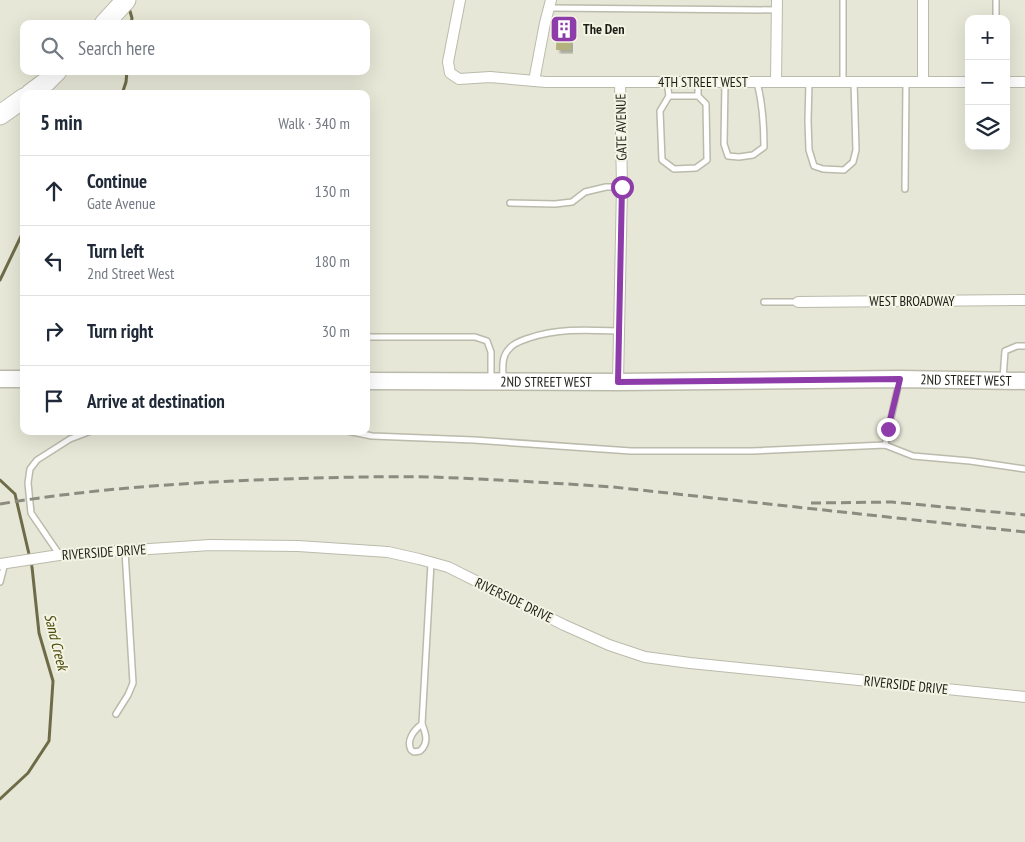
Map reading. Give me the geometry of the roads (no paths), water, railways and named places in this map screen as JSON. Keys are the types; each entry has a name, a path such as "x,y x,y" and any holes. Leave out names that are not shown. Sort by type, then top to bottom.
{"highway":[{"path":"108,20 126,0"},
{"path":"35,90 53,75"},
{"path":"0,115 20,101"}],"main road":[{"path":"2,379 20,379"},
{"name":"2ND STREET WEST","path":"370,382 900,379 1025,381"}],"street":[{"name":"4TH STREET WEST","path":"460,0 448,62 450,73 459,79 490,77 546,82 965,82"},
{"path":"923,0 923,82"},
{"path":"534,81 550,4"},
{"path":"776,82 777,5"},
{"name":"GATE AVENUE","path":"618,382 622,187 620,82"},
{"path":"1010,82 1025,82"},
{"name":"WEST BROADWAY","path":"798,302 1025,300"},
{"name":"RIVERSIDE DRIVE","path":"2,563 59,555 210,545 298,546 378,551 431,562 448,568 564,625 609,645 645,657 1025,697"}],"lane":[{"path":"843,0 843,82"},
{"path":"996,0 996,15"},
{"path":"550,4 777,5"},
{"path":"667,82 669,96 660,111 662,160 674,169 696,168 707,160 706,104 698,96 669,96"},
{"path":"698,82 698,96"},
{"path":"725,82 724,144 728,156 739,157 754,155 764,147 762,102 757,82"},
{"path":"809,82 809,150 814,166 823,169 844,170 854,162 856,150 854,82"},
{"path":"905,189 906,82"},
{"path":"510,204 572,202 585,192 606,187 622,187"},
{"path":"764,302 798,302"},
{"path":"498,382 503,360 509,348 521,341 546,333 579,330 619,331"},
{"path":"370,337 475,337 487,341 498,382"},
{"path":"1003,381 1005,351 1018,346 1025,346"},
{"path":"885,445 900,379"},
{"path":"59,555 31,513 28,482 30,469 37,460 70,439 80,435"},
{"path":"367,435 631,451 752,451 885,445 913,456 970,461 1025,469"},
{"path":"116,714 133,683 125,551"},
{"path":"422,724 410,738 409,747 414,752 420,751 423,748 426,739 422,724 431,562"},
{"path":"0,582 2,563"}],"waterway":[{"name":"Sand Creek","path":"129,8 132,20"},
{"name":"Sand Creek","path":"123,90 127,75"},
{"name":"Sand Creek","path":"0,280 20,238"},
{"name":"Sand Creek","path":"0,480 15,494 32,567 39,633 53,681 49,741 28,773 0,799"}],"railway":[{"path":"0,504 95,491 189,483 319,478 431,477 613,487 1025,532"},
{"path":"811,503 892,502 1025,515"}],"place":[{"name":"The Den","path":"564,29"}]}
